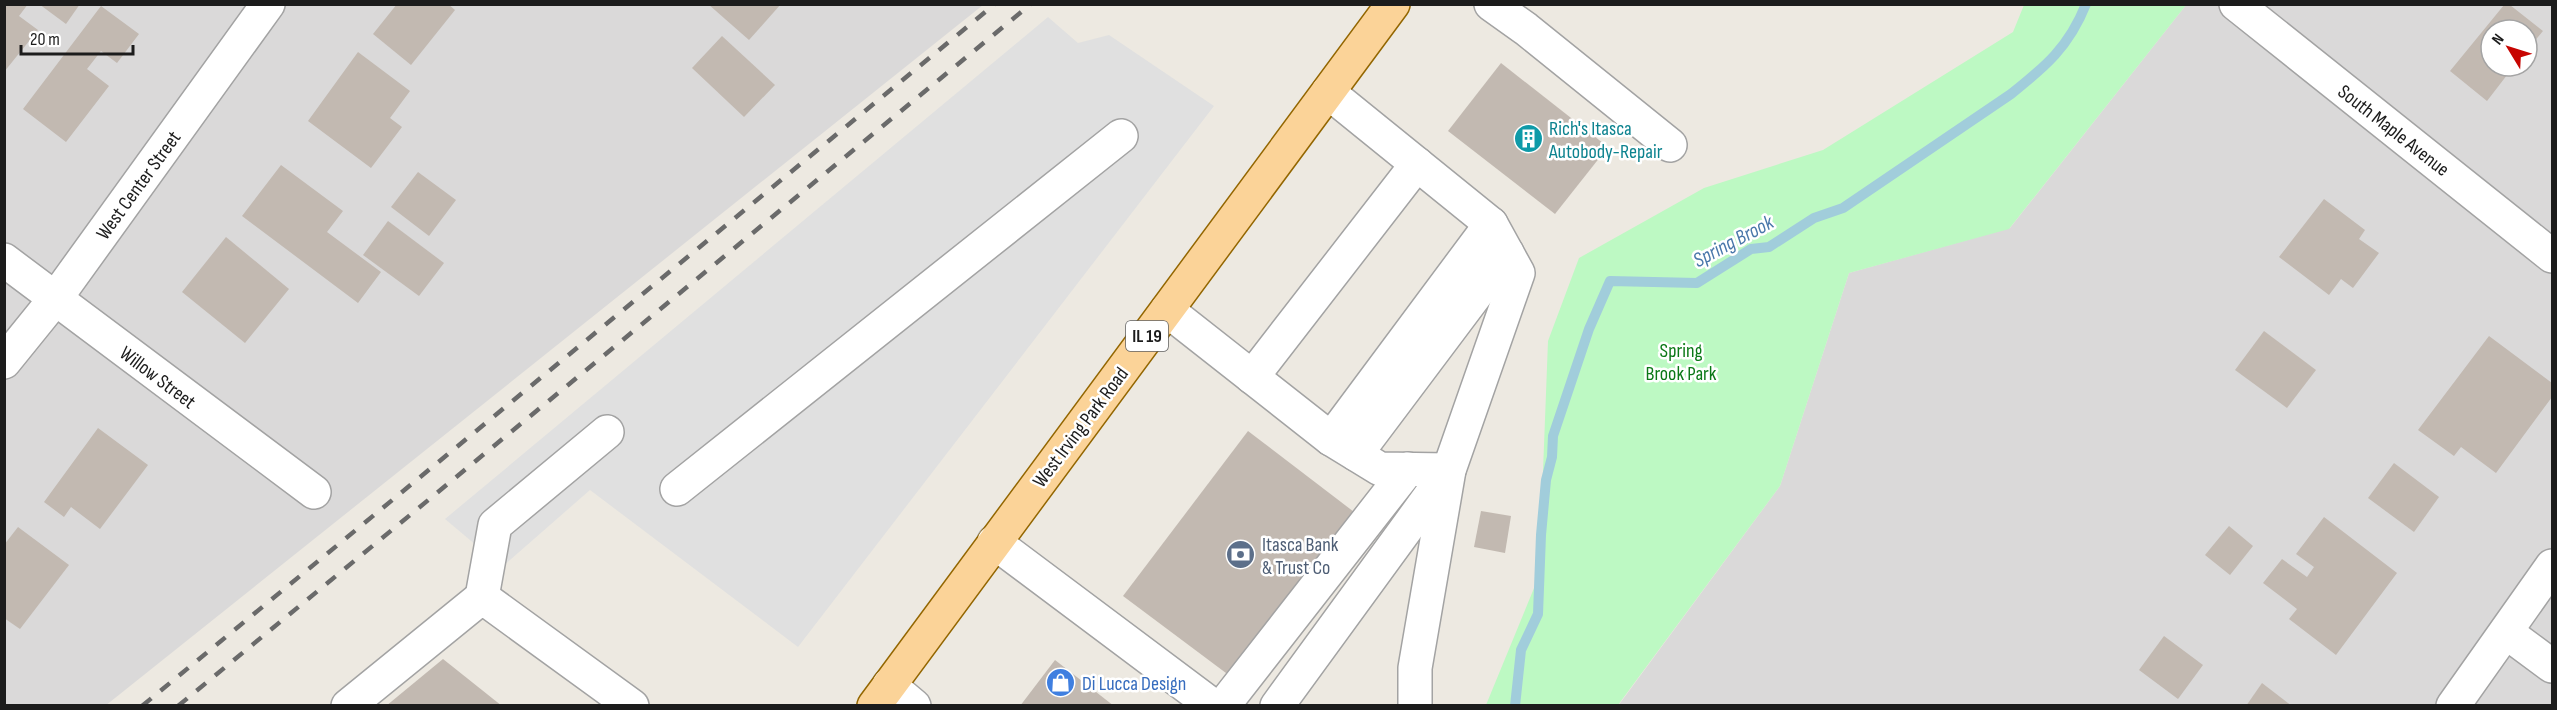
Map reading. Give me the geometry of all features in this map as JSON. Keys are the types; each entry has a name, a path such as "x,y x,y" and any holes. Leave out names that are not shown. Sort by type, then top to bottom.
{"main road":[{"name":"West Irving Park Road","path":"881,695 1393,4"}],"street":[{"name":"West Center Street","path":"4,362 55,299 268,4"},
{"path":"1491,4 1526,29 1670,145"},
{"name":"South Maple Avenue","path":"2236,4 2553,256"},
{"path":"1328,92 1491,224 1499,264 1475,333 1353,452"},
{"path":"677,489 1121,136"},
{"path":"1252,377 1417,164"},
{"path":"1353,452 1491,224"},
{"name":"Willow Street","path":"4,260 314,492"},
{"path":"1277,705 1428,470 1518,273 1499,264"},
{"path":"1167,310 1252,377 1353,452 1380,469 1428,470"},
{"path":"348,705 482,597 495,525 607,432"},
{"path":"1415,705 1415,668 1443,506 1428,470"},
{"path":"1223,705 1428,470"},
{"path":"1252,705 1428,470"},
{"path":"1298,705 1443,506"},
{"path":"994,542 1213,705"},
{"path":"2453,705 2553,566"},
{"path":"482,597 632,705"},
{"path":"2506,632 2553,666"},
{"path":"881,695 914,705"}],"shaded area":[{"path":"4,5 983,5 105,706 5,705"},
{"path":"2186,5 2552,5 2552,705 1618,706 1780,486 1849,273 2010,228"},
{"path":"1048,17 1078,43 1109,35 1214,106 798,647 590,490 502,567 445,519"}],"green space":[{"name":"Spring Brook Park","path":"2024,5 2186,5 2009,229 1849,273 1780,486 1618,705 1486,705 1539,576 1548,341 1579,258 1704,188 1823,150 2013,32"}],"building":[{"path":"4,4 28,4 19,16 38,30 4,72"},
{"path":"39,4 80,4 66,24"},
{"path":"397,4 448,4 455,10 411,65 373,34"},
{"path":"708,4 781,4 749,40"},
{"path":"2504,5 2510,5 2526,18 2493,18"},
{"path":"101,6 139,34 117,63 101,51 87,69 109,86 66,142 23,109"},
{"path":"722,36 775,85 744,117 692,68"},
{"path":"2479,36 2479,78 2505,78 2487,101 2450,71"},
{"path":"358,52 410,91 390,118 402,127 371,168 308,121"},
{"name":"Rich's Itasca Autobody-Repair","path":"1501,63 1608,147 1555,214 1448,131"},
{"path":"281,165 343,211 327,232 381,272 358,303 242,216"},
{"path":"418,172 456,200 429,236 391,207"},
{"path":"2324,199 2365,230 2359,239 2379,253 2353,288 2341,279 2329,295 2279,257"},
{"path":"388,221 444,263 419,296 363,255"},
{"path":"226,237 289,289 245,343 182,292"},
{"path":"2264,331 2316,370 2287,408 2235,370"},
{"path":"2489,336 2552,383 2552,397 2496,473 2461,447 2454,456 2418,430"},
{"path":"98,428 148,465 100,529 71,507 64,517 44,502"},
{"name":"Itasca Bank & Trust Co","path":"1248,431 1358,515 1234,679 1123,596"},
{"path":"2394,463 2439,497 2414,532 2368,498"},
{"path":"1481,511 1511,516 1505,553 1474,547"},
{"path":"2324,517 2397,573 2336,655 2289,619 2297,609 2263,583 2282,559 2307,577 2314,567 2296,554"},
{"path":"2229,526 2253,546 2230,575 2205,555"},
{"path":"18,527 69,565 20,629 4,618 4,545"},
{"path":"2164,636 2203,665 2178,699 2139,670"},
{"path":"443,659 502,706 386,706"},
{"name":"Di Lucca Design","path":"1055,660 1114,706 1020,706"},
{"path":"2262,683 2292,706 2246,706"}],"waterway":[{"name":"Spring Brook","path":"1515,706 1521,650 1538,614 1541,535 1553,436 1589,329 1610,281 1697,283 1751,249 1769,247 1814,218 1843,208 2011,94 2035,75 2064,44 2086,4"}],"railway":[{"path":"142,706 995,4"},
{"path":"178,706 1031,4"}],"place":[{"name":"Rich's Itasca Autobody-Repair","path":"1528,139"},
{"name":"Itasca Bank & Trust Co","path":"1241,555"},
{"name":"Di Lucca Design","path":"1061,683"}]}
